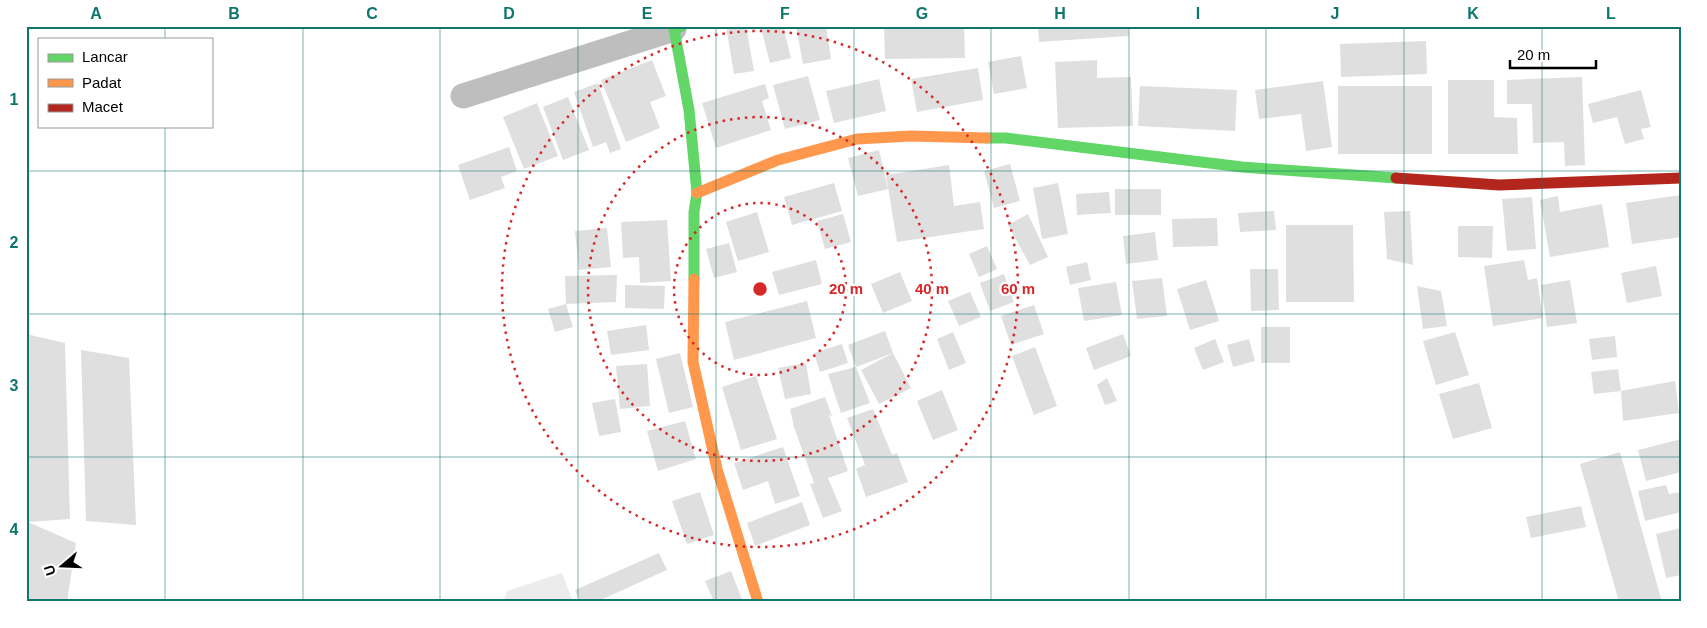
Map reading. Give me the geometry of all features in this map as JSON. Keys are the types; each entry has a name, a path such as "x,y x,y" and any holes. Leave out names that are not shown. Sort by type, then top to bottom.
{"street":[{"path":"463,96 678,28 689,110 697,193 694,212 694,362 716,468 758,602"},
{"path":"697,193 778,160 858,139 911,136 1006,138 1242,167 1500,185 1681,178"}],"shaded area":[{"path":"562,573 573,602 503,602 507,591"}],"building":[{"path":"726,26 746,26 754,71 734,74"},
{"path":"783,26 791,58 770,63 761,28"},
{"path":"796,26 826,26 831,59 803,64"},
{"path":"884,26 964,26 965,58 885,59"},
{"path":"1038,26 1128,26 1129,36 1039,42"},
{"path":"1426,41 1427,74 1341,77 1340,44"},
{"path":"1021,56 1027,88 994,94 988,62"},
{"path":"652,60 666,96 650,102 660,128 626,142 601,80"},
{"path":"1097,60 1097,78 1131,77 1133,126 1058,128 1055,62"},
{"path":"978,68 983,100 917,112 911,79"},
{"path":"808,76 820,120 785,129 773,85"},
{"path":"1582,77 1585,165 1565,166 1564,142 1533,143 1532,104 1507,104 1507,80"},
{"path":"879,79 886,111 834,123 826,91"},
{"path":"1448,80 1494,80 1494,117 1517,118 1518,154 1448,154"},
{"path":"1323,81 1332,147 1306,151 1301,114 1259,119 1255,90"},
{"path":"598,83 621,149 610,153 606,142 593,147 574,92"},
{"path":"765,84 769,98 762,101 771,130 716,148 702,103"},
{"path":"1140,86 1237,90 1235,131 1138,126"},
{"path":"1338,86 1432,86 1432,154 1338,154"},
{"path":"1641,90 1651,127 1641,129 1644,139 1625,144 1617,117 1593,123 1588,104"},
{"path":"568,97 589,150 563,160 543,107"},
{"path":"537,103 558,156 524,169 503,117"},
{"path":"509,147 517,171 501,177 505,188 470,200 458,165"},
{"path":"879,150 888,189 858,196 848,158"},
{"path":"1010,164 1020,201 994,208 984,171"},
{"path":"949,165 954,206 980,202 984,229 897,242 886,175"},
{"path":"834,183 842,211 792,225 784,197"},
{"path":"1058,183 1068,234 1042,239 1033,188"},
{"path":"1115,189 1161,189 1161,215 1115,215"},
{"path":"1109,192 1111,213 1077,215 1076,194"},
{"path":"1681,195 1681,237 1632,244 1626,203"},
{"path":"1558,196 1560,212 1602,204 1609,247 1550,257 1540,200"},
{"path":"1532,197 1536,249 1507,251 1502,199"},
{"path":"1274,211 1276,230 1240,232 1238,213"},
{"path":"1410,211 1413,265 1387,259 1384,212"},
{"path":"757,212 769,252 738,261 726,222"},
{"path":"843,214 851,242 825,249 817,221"},
{"path":"1028,214 1048,257 1030,265 1008,225"},
{"path":"1217,218 1218,246 1173,247 1172,219"},
{"path":"667,220 671,281 640,283 639,257 623,258 621,222"},
{"path":"1286,225 1353,225 1354,302 1286,302"},
{"path":"1458,226 1493,226 1492,258 1458,257"},
{"path":"607,228 611,267 579,270 575,231"},
{"path":"1155,232 1158,260 1126,264 1123,236"},
{"path":"729,243 737,272 714,278 706,249"},
{"path":"987,246 997,269 979,277 969,254"},
{"path":"816,260 822,284 779,295 772,272"},
{"path":"1524,260 1528,280 1537,278 1543,318 1493,326 1484,266"},
{"path":"1087,262 1091,280 1070,285 1066,267"},
{"path":"1656,266 1662,296 1627,303 1621,273"},
{"path":"1250,269 1278,269 1279,310 1251,311"},
{"path":"900,272 912,301 883,313 871,284"},
{"path":"1004,274 1014,302 990,311 980,283"},
{"path":"617,275 616,302 566,304 565,276"},
{"path":"1162,278 1167,316 1137,319 1132,281"},
{"path":"1206,280 1219,321 1190,330 1177,289"},
{"path":"1570,280 1577,323 1547,327 1541,285"},
{"path":"1116,282 1122,315 1084,321 1078,288"},
{"path":"625,285 665,286 664,309 625,308"},
{"path":"1417,286 1441,291 1447,326 1423,329"},
{"path":"970,292 981,317 959,326 948,301"},
{"path":"807,301 816,338 734,360 725,322"},
{"path":"566,304 573,327 555,332 548,309"},
{"path":"1034,305 1044,334 1011,345 1001,316"},
{"path":"646,325 649,350 611,355 607,331"},
{"path":"1261,327 1290,327 1290,363 1261,363"},
{"path":"885,331 893,353 856,367 848,345"},
{"path":"953,332 966,363 949,370 937,339"},
{"path":"1455,332 1469,375 1436,385 1423,341"},
{"path":"26,334 65,343 70,519 28,522"},
{"path":"1123,334 1131,356 1094,370 1086,348"},
{"path":"1615,336 1617,357 1592,360 1589,339"},
{"path":"1215,339 1224,362 1203,370 1194,348"},
{"path":"1249,339 1255,361 1233,367 1227,345"},
{"path":"842,344 848,363 820,372 814,353"},
{"path":"1035,347 1057,406 1034,415 1012,356"},
{"path":"81,350 129,358 136,525 86,521"},
{"path":"680,353 693,407 669,413 656,359"},
{"path":"893,353 911,388 879,404 861,370"},
{"path":"806,363 811,394 785,399 778,368"},
{"path":"647,364 650,406 620,409 616,366"},
{"path":"856,367 870,403 841,413 828,374"},
{"path":"1618,369 1621,391 1594,394 1591,372"},
{"path":"756,376 777,439 741,450 722,387"},
{"path":"1107,378 1117,401 1105,405 1097,385"},
{"path":"1675,381 1679,413 1623,421 1621,391"},
{"path":"1479,383 1492,428 1453,439 1439,394"},
{"path":"942,390 958,430 933,440 917,401"},
{"path":"825,397 832,416 829,415 848,471 828,478 842,511 823,518 810,484 814,483 794,427 790,409"},
{"path":"615,399 621,432 599,436 592,403"},
{"path":"873,409 892,455 897,453 908,482 866,497 856,469 865,465 847,418"},
{"path":"685,421 696,459 658,471 647,431"},
{"path":"1681,439 1681,472 1646,481 1638,450"},
{"path":"783,447 800,496 775,504 768,481 743,490 734,463"},
{"path":"1620,452 1662,602 1619,602 1580,464"},
{"path":"1666,485 1669,494 1681,492 1681,512 1645,521 1638,491"},
{"path":"700,492 714,535 687,544 672,501"},
{"path":"802,502 810,525 755,546 747,523"},
{"path":"1581,506 1586,527 1531,538 1526,517"},
{"path":"28,522 76,543 67,602 26,602 26,534"},
{"path":"1681,528 1681,575 1666,578 1656,534"},
{"path":"659,553 667,570 596,602 580,602 575,590"},
{"path":"731,571 743,602 714,602 705,581"}],"traffic: fast":[{"path":"682,26 674,29 689,110 697,193 694,212 694,279"},
{"path":"987,138 1006,138 1242,167 1396,178"}],"traffic: slow":[{"path":"697,193 778,160 857,139 911,136 987,138"},
{"path":"694,279 693,362 717,469 758,602"}],"traffic: jam":[{"path":"1396,178 1499,185 1681,178"}]}
